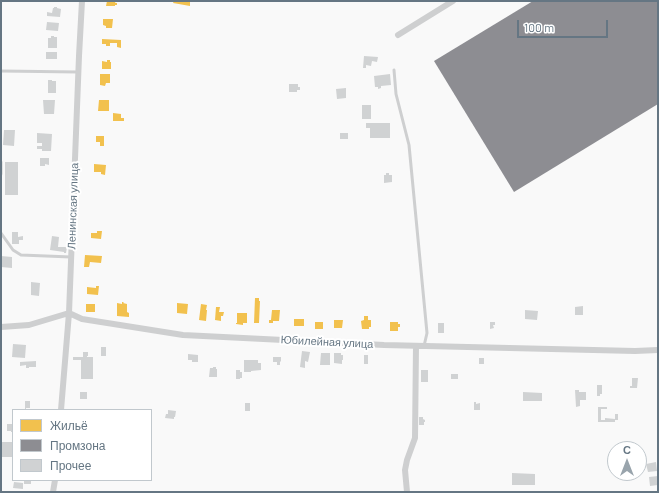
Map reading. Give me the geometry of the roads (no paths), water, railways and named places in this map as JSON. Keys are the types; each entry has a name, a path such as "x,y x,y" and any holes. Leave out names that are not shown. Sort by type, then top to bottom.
{"street":[{"name":"Ленинская улица","path":"61,409 69,313 82,1"},
{"path":"398,35 453,1"},
{"path":"1,327 29,325 69,313"},
{"name":"Юбилейная улица","path":"69,313 82,319 183,335 384,345 658,350"},
{"path":"407,492 405,470 415,438 416,346"},
{"path":"53,492 55,481"}],"lane":[{"path":"394,70 396,94 409,145 427,333 424,346"},
{"path":"1,71 78,72"},
{"path":"1,162 1,174"},
{"path":"1,233 12,250 21,255 71,257"}]}
